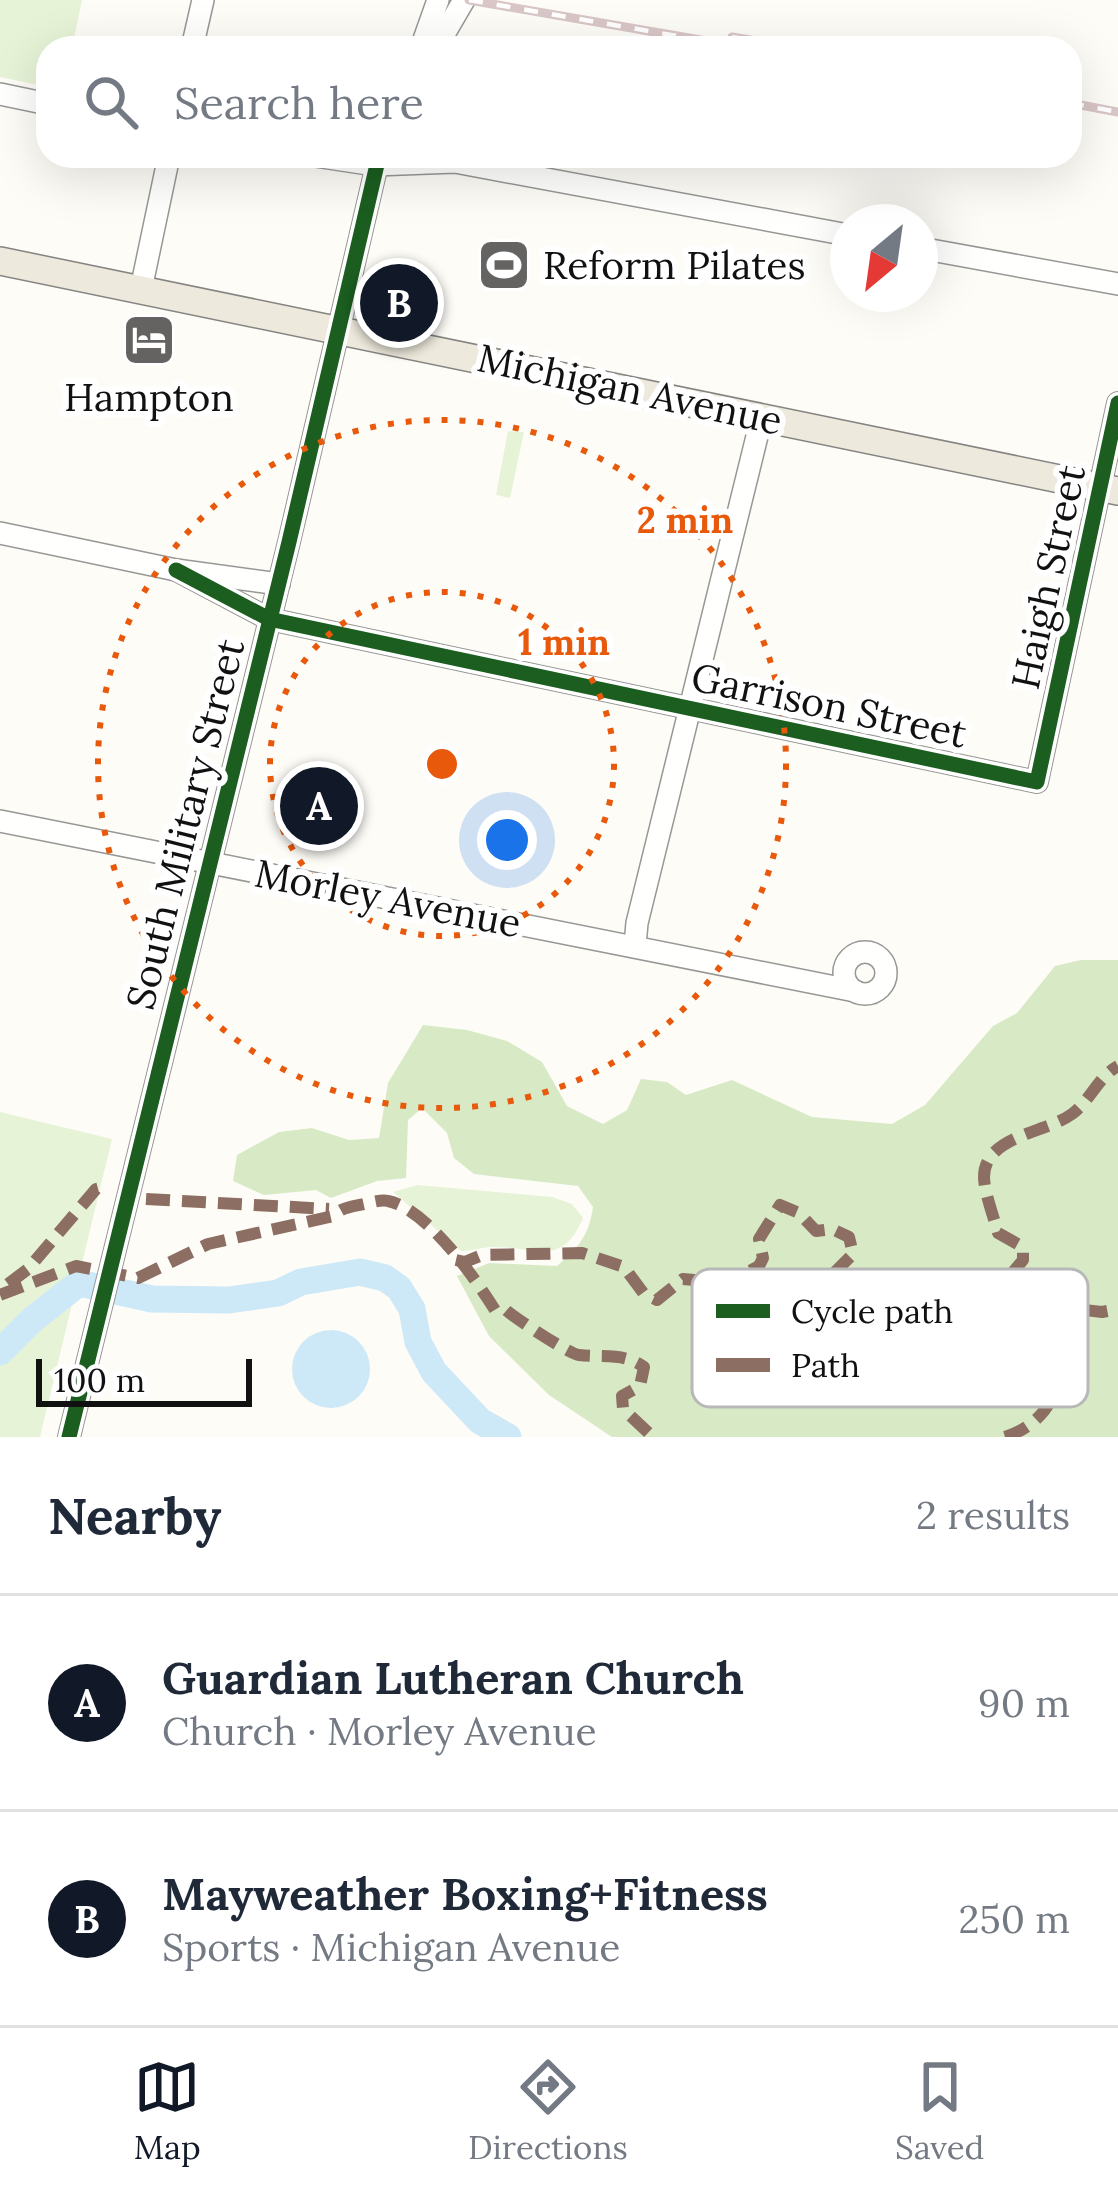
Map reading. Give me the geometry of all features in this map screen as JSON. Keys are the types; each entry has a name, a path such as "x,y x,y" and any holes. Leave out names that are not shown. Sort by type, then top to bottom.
{"main road":[{"name":"Michigan Avenue","path":"0,261 1110,489"}],"street":[{"path":"195,36 203,0"},
{"path":"425,36 438,0"},
{"path":"443,36 464,0"},
{"path":"0,94 36,102"},
{"path":"141,289 166,168"},
{"name":"South Military Street","path":"69,1437 279,584 375,168"},
{"path":"487,168 830,232"},
{"path":"938,251 1118,284"},
{"name":"Haigh Street","path":"1042,765 1110,489 1118,403"},
{"path":"635,945 762,416"},
{"name":"Garrison Street","path":"0,533 176,570 279,584"},
{"name":"Garrison Street","path":"176,570 269,619 1037,782 1042,765"},
{"name":"Morley Avenue","path":"0,821 855,992"}],"green space":[{"path":"0,0 82,0 74,36 36,36 36,84 0,77"},
{"path":"508,431 524,432 510,498 496,495"},
{"path":"1118,960 1118,1437 612,1437 549,1395 489,1336 457,1276 489,1263 557,1266 589,1226 593,1207 578,1186 474,1174 454,1158 447,1133 422,1108 408,1120 406,1178 377,1181 331,1198 316,1190 264,1195 233,1181 237,1155 279,1132 312,1128 349,1140 379,1138 388,1083 423,1025 507,1041 542,1062 567,1106 603,1124 627,1110 641,1079 667,1082 686,1095 732,1080 812,1117 892,1124 925,1105 993,1026 1017,1013 1055,966"},
{"path":"0,1112 112,1139 40,1437 0,1437"},
{"path":"417,1185 552,1197 572,1204 583,1218 556,1250 490,1247 461,1251 393,1192"}],"water":[{"path":"331,1330 359,1341 370,1369 359,1397 331,1408 303,1397 292,1369 303,1341"}],"waterway":[{"path":"0,1352 79,1283 152,1299 229,1300 360,1272 385,1278 399,1288 412,1309 418,1342 434,1372 480,1421 508,1437"}],"railway":[{"path":"469,0 678,36"},
{"path":"1082,105 1118,112"}],"marked path":[{"path":"1016,1269 1023,1260 1023,1247 998,1233 987,1197 987,1163 1005,1144 1072,1114 1118,1066"},
{"path":"8,1284 28,1269 96,1189 108,1186"},
{"path":"146,1199 329,1209"},
{"path":"0,1295 76,1266 138,1278 208,1244 388,1201 434,1231 495,1310 506,1310 573,1353 620,1357 644,1367 640,1386 622,1396 623,1409 653,1437"},
{"path":"753,1269 763,1258 759,1239 780,1205 799,1213 816,1231 832,1229 849,1237 853,1254 838,1269"},
{"path":"456,1260 582,1253 624,1267 644,1294 657,1300 683,1279 692,1280"},
{"path":"1088,1310 1118,1309"},
{"path":"1005,1437 1029,1425 1047,1407"}],"cycle path":[{"path":"69,1437 376,168"},
{"path":"176,570 269,619 1037,782 1118,403"}],"place":[{"name":"Reform Pilates","path":"504,265"},
{"name":"Mayweather Boxing+Fitness","path":"399,303"},
{"name":"Hampton","path":"149,340"},
{"name":"Guardian Lutheran Church","path":"319,806"}]}
